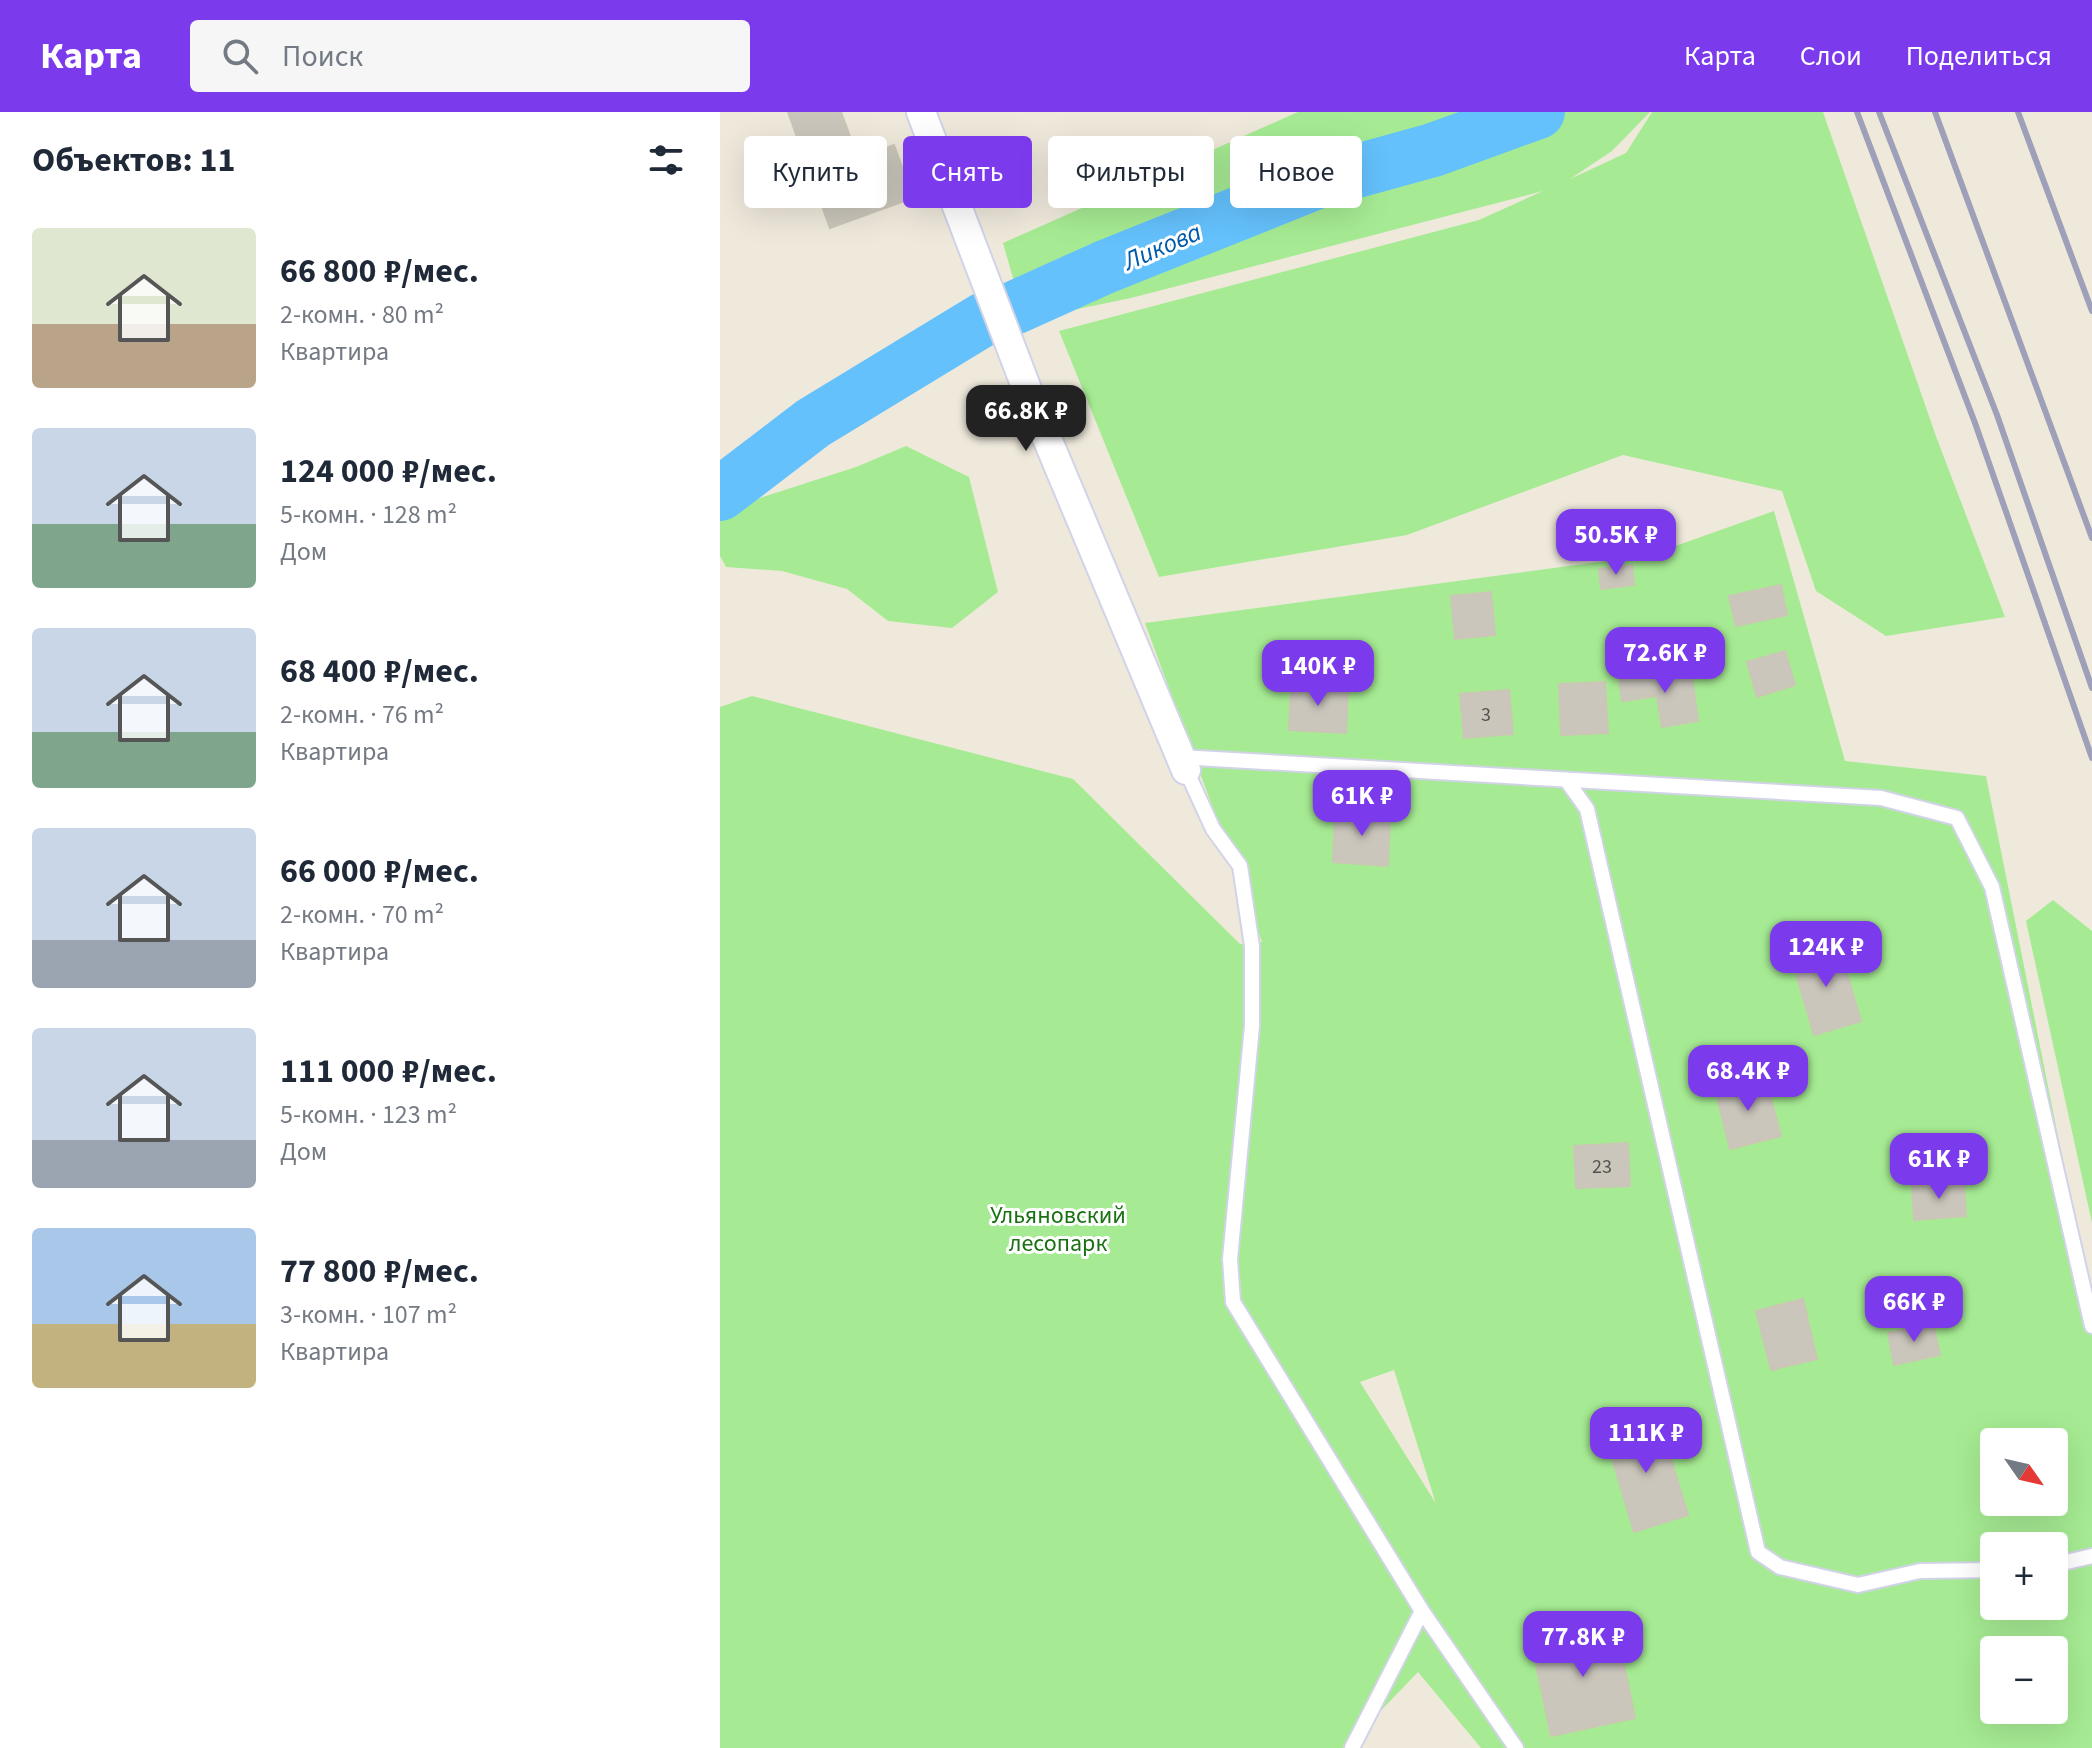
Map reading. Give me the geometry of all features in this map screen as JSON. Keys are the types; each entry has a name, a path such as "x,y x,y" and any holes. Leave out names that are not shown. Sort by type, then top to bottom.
{"street":[{"path":"921,112 1033,405 1183,763"}],"lane":[{"path":"1516,1748 1422,1611 1233,1302 1230,1259 1252,1026 1252,946 1240,866 1213,829 1183,763 1881,798 1957,818 1992,887 2092,1326"},
{"path":"1567,781 1587,809 1758,1552 1780,1567 1858,1585 1920,1571 1980,1570"},
{"path":"2068,1562 2092,1556"},
{"path":"1352,1748 1422,1611"}],"green space":[{"path":"1298,112 1650,112 1612,151 1570,179 1626,153 1652,112 1823,112 1937,439 2005,617 1886,636 1816,591 1782,491 1623,455 1407,535 1159,577 1059,331 1479,220 1543,191 1131,298 1025,320 1003,243 1082,208 1214,208 1214,149 1230,142 1230,208 1362,208 1362,136 1244,136"},
{"path":"906,446 969,477 998,592 952,628 888,621 847,589 782,571 726,567 720,556 720,520 738,505 856,467"},
{"name":"Ульяновский лесопарк","path":"1774,511 1845,761 1986,776 2092,1306 2092,1748 1481,1748 1418,1672 1345,1748 720,1748 720,707 752,696 1073,779 1240,944 1262,942 1145,623 1650,555","holes":["1394,1370 1435,1502 1360,1382"]},
{"path":"2053,900 2092,931 2092,1223 2026,921"}],"building":[{"path":"788,112 841,112 850,136 797,136"},
{"path":"894,145 903,170 903,202 887,207 887,148"},
{"path":"823,208 885,208 830,228"},
{"path":"1632,565 1634,585 1601,589 1599,569"},
{"path":"1781,585 1787,615 1736,626 1729,596"},
{"path":"1491,592 1495,635 1455,639 1451,596"},
{"path":"1785,651 1795,685 1757,697 1747,662"},
{"path":"1691,669 1698,721 1662,727 1657,696 1622,701 1619,678"},
{"path":"1605,682 1608,733 1561,735 1559,684"},
{"path":"1291,684 1348,687 1346,733 1289,730"},
{"path":"1509,690 1513,734 1464,738 1460,694"},
{"path":"1335,811 1390,812 1388,866 1333,862"},
{"path":"1838,943 1861,1021 1814,1035 1791,957"},
{"path":"1765,1076 1781,1136 1730,1149 1715,1089"},
{"path":"1628,1143 1630,1186 1576,1188 1574,1146"},
{"path":"1964,1183 1966,1216 1914,1220 1912,1186"},
{"path":"1803,1299 1817,1359 1771,1370 1756,1311"},
{"path":"1933,1323 1940,1355 1894,1365 1888,1333"},
{"path":"1659,1419 1688,1515 1634,1532 1605,1435"},
{"path":"1615,1621 1635,1718 1551,1736 1531,1640"}],"waterway":[{"name":"Ликова","path":"1014,308 1105,267 1317,182 1433,150 1538,112"},
{"name":"Ликова","path":"720,494 813,423 984,319"}],"railway":[{"path":"1857,112 1975,423 2092,758"},
{"path":"1879,112 1997,415 2092,688"},
{"path":"1935,112 2092,538"},
{"path":"2018,112 2092,311"}]}
